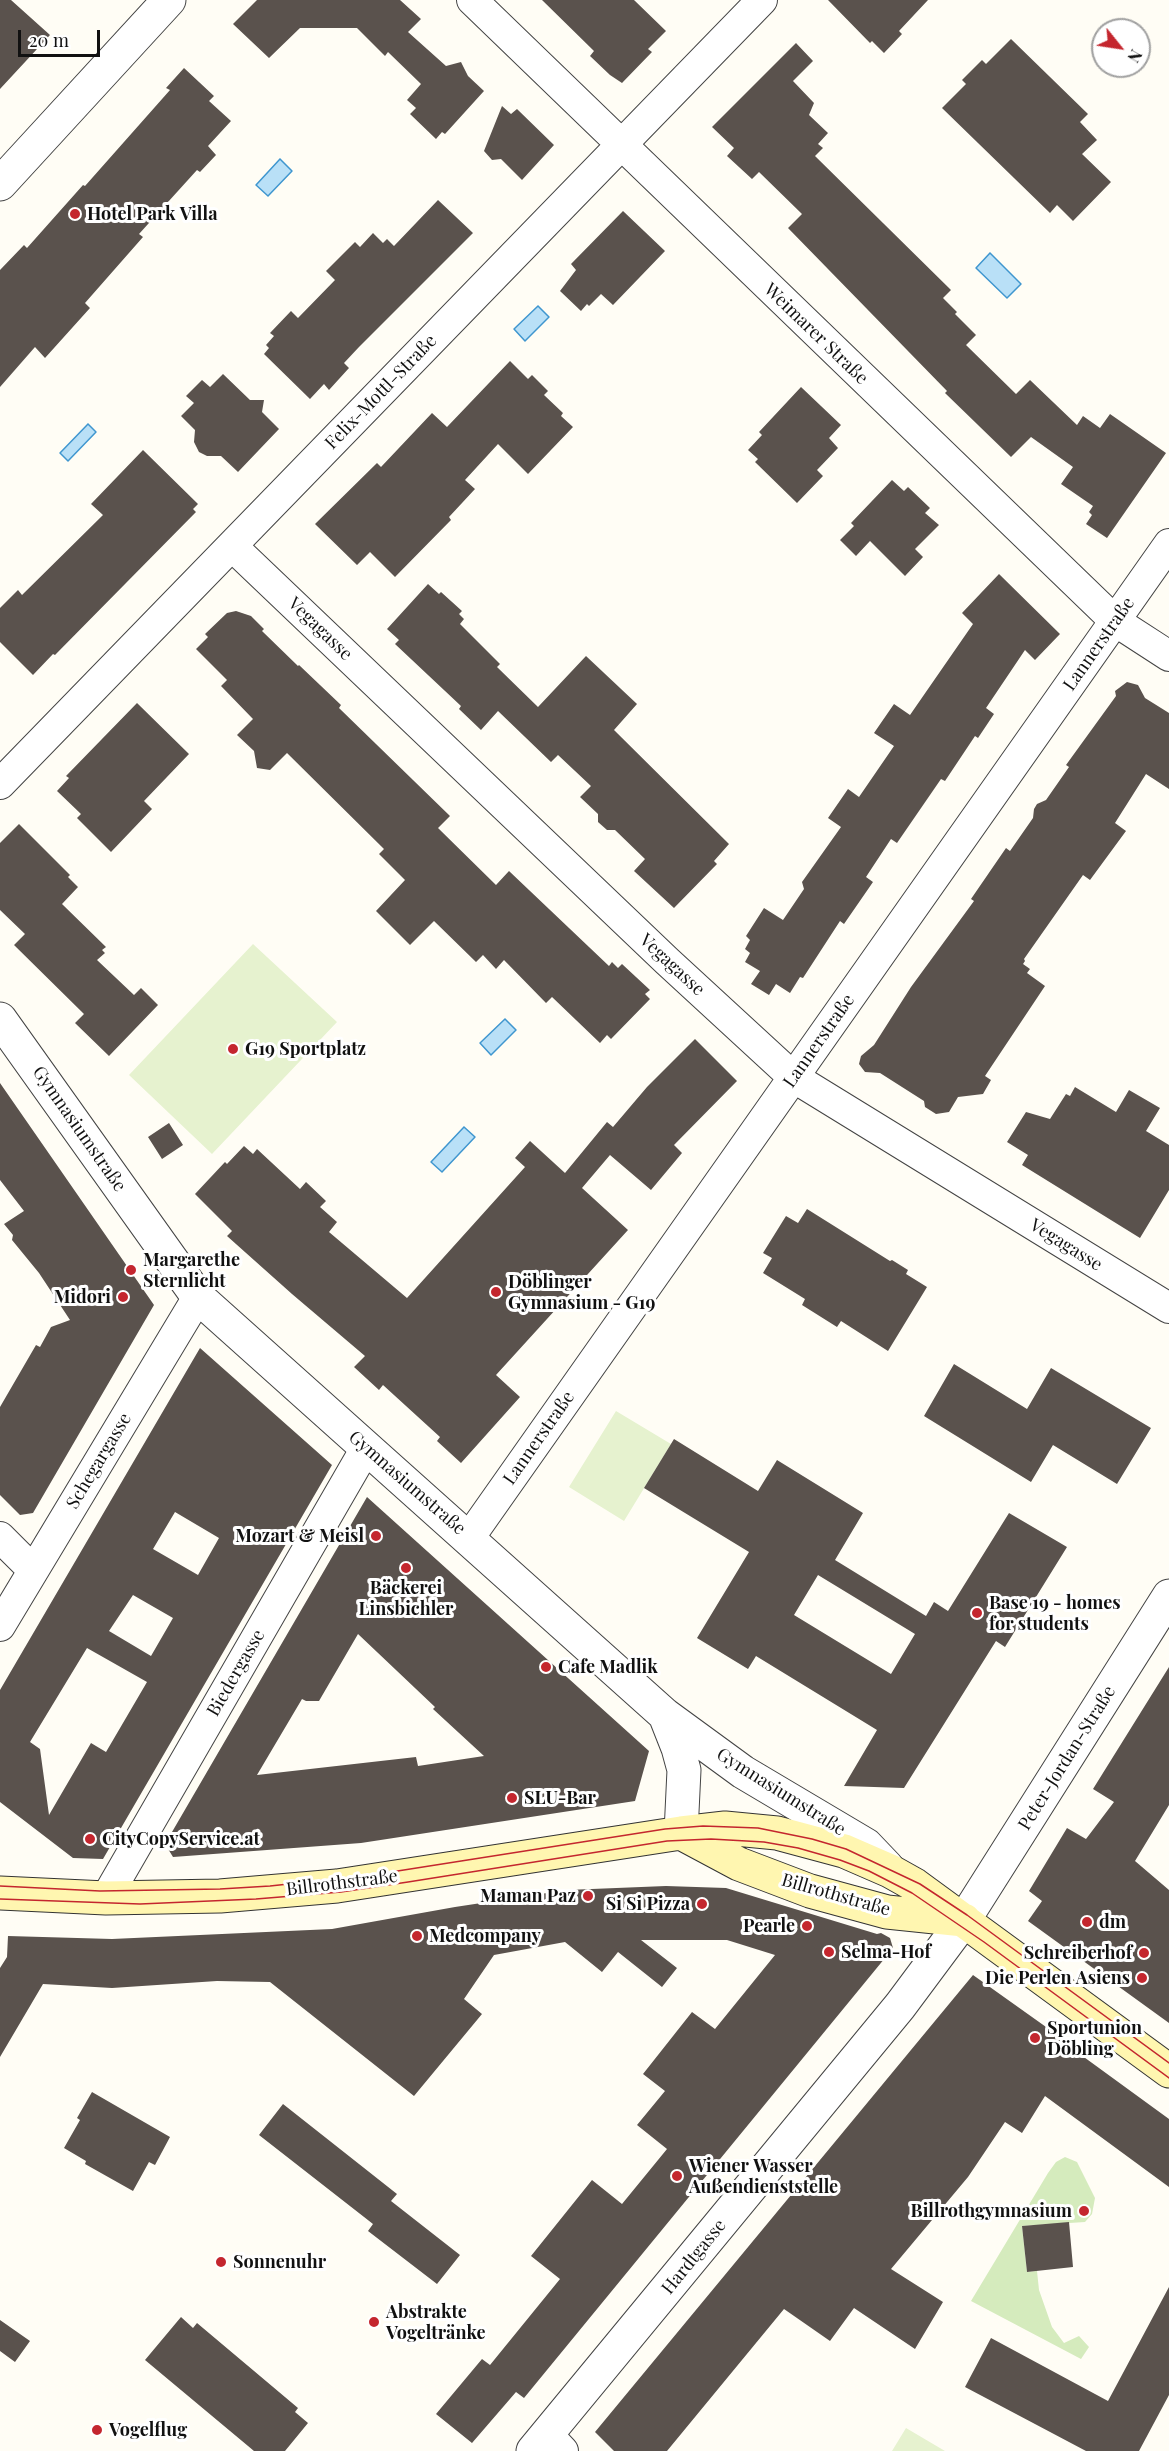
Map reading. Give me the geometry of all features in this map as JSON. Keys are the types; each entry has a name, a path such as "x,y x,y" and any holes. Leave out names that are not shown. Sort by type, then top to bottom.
{"main road":[{"name":"Billrothstraße","path":"0,1893 106,1898 220,1896 337,1886 725,1828 777,1833 837,1849 890,1871 932,1895 1169,2071"},
{"name":"Billrothstraße","path":"681,1833 739,1864 810,1891 887,1912 964,1920"}],"street":[{"path":"0,184 169,0"},
{"name":"Weimarer Straße","path":"472,0 1115,621 1169,656"},
{"name":"Felix-Mottl-Straße","path":"0,784 762,0"},
{"name":"Lannerstraße","path":"469,1538 1169,544"},
{"name":"Vegagasse","path":"232,546 667,961 793,1077 1169,1308"},
{"name":"Gymnasiumstraße","path":"0,1019 198,1297 664,1715 743,1772 866,1845 890,1871"},
{"name":"Schegargasse","path":"0,1626 198,1297"},
{"name":"Biedergasse","path":"106,1898 366,1448"},
{"path":"0,1538 33,1570"},
{"name":"Peter-Jordan-Straße","path":"964,1920 1169,1596"},
{"path":"664,1715 678,1748 684,1770 681,1833"},
{"name":"Hardtgasse","path":"548,2446 900,2006 964,1920"}],"green space":[{"name":"G19 Sportplatz","path":"253,944 337,1022 212,1154 129,1075"},
{"path":"616,1411 671,1444 624,1521 569,1487"},
{"path":"1065,2157 1077,2162 1095,2198 1092,2214 1085,2222 1022,2226 1027,2272 1037,2271 1039,2290 1052,2327 1064,2343 1079,2336 1089,2347 1081,2359 971,2301 1048,2173 1056,2162"},
{"path":"906,2428 945,2451 892,2451"}],"water":[{"path":"280,159 292,171 268,196 256,185"},
{"path":"990,253 1021,284 1007,298 976,268"},
{"path":"538,306 549,317 525,341 514,329"},
{"path":"88,424 96,432 68,461 60,453"},
{"path":"505,1019 516,1030 491,1055 480,1043"},
{"path":"464,1127 475,1137 442,1172 431,1162"}],"building":[{"path":"0,0 11,0 50,35 0,89"},
{"path":"257,0 400,0 421,19 408,32 446,66 461,62 468,76 484,91 445,134 442,132 436,139 410,114 416,108 407,100 421,84 388,52 385,56 357,28 300,28 269,58 233,24"},
{"path":"542,0 634,0 666,31 648,49 652,52 622,83 590,56 594,51"},
{"path":"828,0 928,0 899,31 902,34 884,53 872,41 870,43"},
{"path":"1011,39 1088,114 1080,122 1097,140 1082,154 1111,182 1073,221 1057,205 1050,213 942,108 966,84 962,80 982,60 986,64"},
{"path":"796,43 813,61 793,81 814,103 809,115 828,133 818,144 823,148 815,156 951,290 943,298 976,335 966,345 1016,394 1030,380 1077,425 1083,416 1100,428 1110,414 1166,453 1107,538 1086,524 1092,515 1089,512 1093,506 1061,484 1073,467 1031,437 1011,457 945,393 947,391 788,228 802,214 759,172 752,179 727,156 734,148 712,127"},
{"path":"184,68 214,96 209,101 231,121 208,146 216,155 200,172 197,170 139,234 143,237 85,303 90,308 45,358 35,347 0,387 0,270 24,245 27,248 83,185 85,186 170,90 166,88"},
{"path":"502,106 511,114 517,109 554,145 522,180 501,159 492,160 484,151"},
{"path":"438,200 473,233 344,363 349,368 329,390 324,384 310,399 264,354 269,348 266,345 274,336 270,333 291,311 298,318 335,280 326,271 355,242 360,247 373,233 383,243 387,239 394,246"},
{"path":"623,211 665,251 613,305 601,294 581,311 560,291 576,270 571,264"},
{"path":"510,361 528,379 532,375 548,391 544,395 563,413 561,416 573,427 528,474 498,444 465,480 475,489 449,517 451,520 395,577 370,552 357,565 315,524 377,463 381,467 432,413 447,427"},
{"path":"223,374 250,400 264,400 262,412 279,429 238,472 221,456 207,456 199,452 194,442 195,430 181,416 194,403 186,396 202,380 210,387"},
{"path":"801,387 841,425 829,438 838,448 817,470 823,476 797,503 755,462 758,459 748,450 762,435 759,432"},
{"path":"143,450 198,504 193,509 196,512 33,675 0,642 0,608 18,590 22,595 103,515 91,504"},
{"path":"892,480 904,491 908,487 930,508 925,513 939,525 915,549 923,557 905,576 870,541 856,556 840,540 854,526 851,523"},
{"path":"999,574 1060,634 1035,660 1025,650 986,708 994,714 978,738 975,736 945,781 941,779 897,843 891,839 866,877 873,882 844,924 840,921 803,978 800,977 790,993 776,984 769,995 751,984 760,971 745,962 750,953 745,949 750,940 746,936 764,908 783,920 804,889 802,882 841,827 828,818 848,789 859,797 894,746 874,733 894,704 910,715 973,624 962,613"},
{"path":"428,584 439,594 441,592 462,611 459,614 464,619 460,624 500,664 497,667 538,707 586,656 637,704 614,730 729,844 714,861 717,864 674,908 634,871 645,859 615,830 607,830 598,822 598,814 580,797 591,786 558,755 551,762 498,711 481,730 459,709 461,706 395,644 399,640 387,629"},
{"path":"236,611 251,616 264,629 262,631 341,705 339,708 450,816 438,828 496,885 509,871 609,966 612,962 618,968 622,964 650,990 645,994 650,999 611,1039 607,1035 600,1043 552,997 546,1003 504,960 496,969 483,955 476,962 434,921 410,945 376,911 405,880 379,854 384,849 287,753 270,770 257,768 254,751 237,735 253,719 221,686 227,680 196,649 208,637 205,634 227,613"},
{"path":"1127,682 1138,685 1145,698 1169,713 1169,789 1146,774 1115,823 1126,831 1090,880 1083,875 1024,959 1023,964 1030,969 1027,973 1045,986 985,1076 991,1080 983,1094 958,1097 949,1112 936,1114 925,1107 924,1101 880,1073 865,1072 859,1064 861,1056 874,1045 911,987 974,901 971,899 1006,848 1010,851 1033,818 1037,804 1046,800 1069,767 1066,765 1116,696 1115,691"},
{"path":"137,703 189,754 144,801 152,809 111,852 77,818 81,814 57,791 69,778 66,776"},
{"path":"19,824 70,875 68,877 78,887 62,904 106,947 102,950 105,953 97,960 134,995 141,988 158,1005 109,1056 75,1023 84,1014 14,945 25,934 0,910 0,843"},
{"path":"695,1039 737,1081 674,1145 682,1153 651,1190 610,1155 582,1188 628,1230 496,1375 520,1397 461,1463 437,1441 440,1437 383,1385 379,1390 354,1367 365,1356 227,1236 232,1231 195,1194 225,1162 227,1164 244,1146 253,1154 257,1149 300,1189 306,1182 326,1201 320,1207 337,1222 329,1232 407,1298 525,1167 515,1158 530,1141 565,1173 607,1122 613,1127 647,1087"},
{"path":"0,1083 154,1305 33,1513 20,1515 0,1495 0,1407 36,1345 40,1347 51,1327 70,1320 39,1273 12,1240 13,1235 4,1224 24,1211 0,1180"},
{"path":"1075,1087 1116,1112 1129,1090 1160,1108 1146,1131 1169,1145 1169,1190 1140,1238 1022,1165 1028,1155 1007,1142 1026,1112 1050,1119 1066,1094 1070,1096"},
{"path":"169,1123 183,1145 162,1159 148,1137"},
{"path":"807,1209 908,1270 906,1274 927,1287 888,1351 841,1321 837,1327 802,1305 805,1299 763,1273 772,1258 763,1253 786,1216 798,1223"},
{"path":"200,1348 332,1465 103,1859 73,1858 0,1802 0,1690","holes":["175,1512 219,1538 198,1575 153,1549","133,1595 173,1618 151,1656 109,1631","87,1648 147,1682 106,1752 91,1743 49,1815 40,1749 30,1742"]},
{"path":"954,1364 1027,1409 1051,1368 1151,1428 1117,1484 1053,1445 1031,1482 924,1416"},
{"name":"Base 19 - homes for students","path":"674,1439 758,1491 777,1460 863,1513 835,1560 926,1616 934,1602 948,1611 1009,1513 1067,1547 1005,1647 996,1641 904,1788 844,1786 877,1730 756,1656 748,1669 697,1638 749,1552 644,1488","holes":["818,1575 915,1634 891,1674 794,1615"]},
{"path":"367,1497 649,1751 635,1801 361,1843 173,1857 165,1844","holes":["358,1634 435,1707 433,1709 484,1756 418,1766 416,1757 257,1775 302,1699 319,1701"]},
{"path":"1169,1667 1169,1805 1135,1861 1169,1890 1169,2023 1028,1921 1042,1901 1029,1891 1067,1828 1086,1839 1114,1802 1093,1789"},
{"path":"666,1886 726,1888 877,1934 881,1933 890,1938 893,1948 889,1957 885,1958 524,2398 516,2392 472,2443 436,2414 482,2359 490,2365 560,2279 531,2256 592,2180 622,2204 667,2149 637,2125 665,2091 643,2074 692,2012 715,2029 775,1955 727,1940 641,1940 677,1968 662,1987 618,1952 602,1972 565,1942 494,1955 464,1999 482,2014 414,2096 270,1982 217,1981 112,1988 43,1984 0,2057 0,1968 7,1957 8,1936 112,1939 332,1929 567,1890"},
{"path":"973,1975 1077,2049 1077,2052 1169,2119 1169,2187 1045,2096 1022,2133 1005,2122 968,2177 891,2269 943,2302 915,2349 854,2308 830,2341 784,2309 667,2451 614,2451 595,2432"},
{"path":"92,2092 170,2137 155,2165 149,2162 133,2191 85,2164 86,2161 64,2148"},
{"path":"283,2104 397,2194 391,2201 460,2255 437,2284 368,2231 373,2224 259,2135"},
{"path":"1069,2222 1073,2267 1027,2272 1022,2226"},
{"path":"1169,2287 1169,2395 1139,2451 1086,2451 965,2387 991,2338 1108,2401"},
{"path":"181,2317 193,2328 197,2323 298,2408 295,2412 308,2423 285,2451 254,2451 145,2360"},
{"path":"0,2320 30,2341 15,2362 0,2351"}],"tram line":[{"path":"0,1886 100,1891 270,1886 372,1875 665,1829 703,1826 758,1828 812,1839 846,1849 920,1884 967,1915 1169,2063"},
{"path":"0,1899 140,1904 256,1899 341,1892 667,1841 711,1839 764,1842 798,1848 840,1860 869,1871 912,1893 984,1942 1169,2078"}],"place":[{"name":"Hotel Park Villa","path":"75,214"},
{"name":"G19 Sportplatz","path":"233,1049"},
{"name":"Margarethe Sternlicht","path":"131,1270"},
{"name":"Döblinger Gymnasium - G19","path":"496,1292"},
{"name":"Midori","path":"123,1297"},
{"name":"Mozart & Meisl","path":"376,1536"},
{"name":"Bäckerei Linsbichler","path":"406,1568"},
{"name":"Base 19 - homes for students","path":"977,1613"},
{"name":"Cafe Madlik","path":"546,1667"},
{"name":"SLU-Bar","path":"512,1798"},
{"name":"CityCopyService.at","path":"90,1839"},
{"name":"Maman Paz","path":"588,1896"},
{"name":"Si Si Pizza","path":"702,1904"},
{"name":"dm","path":"1087,1922"},
{"name":"Pearle","path":"807,1926"},
{"name":"Medcompany","path":"417,1936"},
{"name":"Selma-Hof","path":"829,1952"},
{"name":"Schreiberhof","path":"1144,1953"},
{"name":"Die Perlen Asiens","path":"1142,1978"},
{"name":"Sportunion Döbling","path":"1035,2038"},
{"name":"Wiener Wasser Außendienststelle","path":"677,2176"},
{"name":"Billrothgymnasium","path":"1084,2211"},
{"name":"Sonnenuhr","path":"221,2262"},
{"name":"Abstrakte Vogeltränke","path":"374,2322"},
{"name":"Vogelflug","path":"97,2430"}]}
